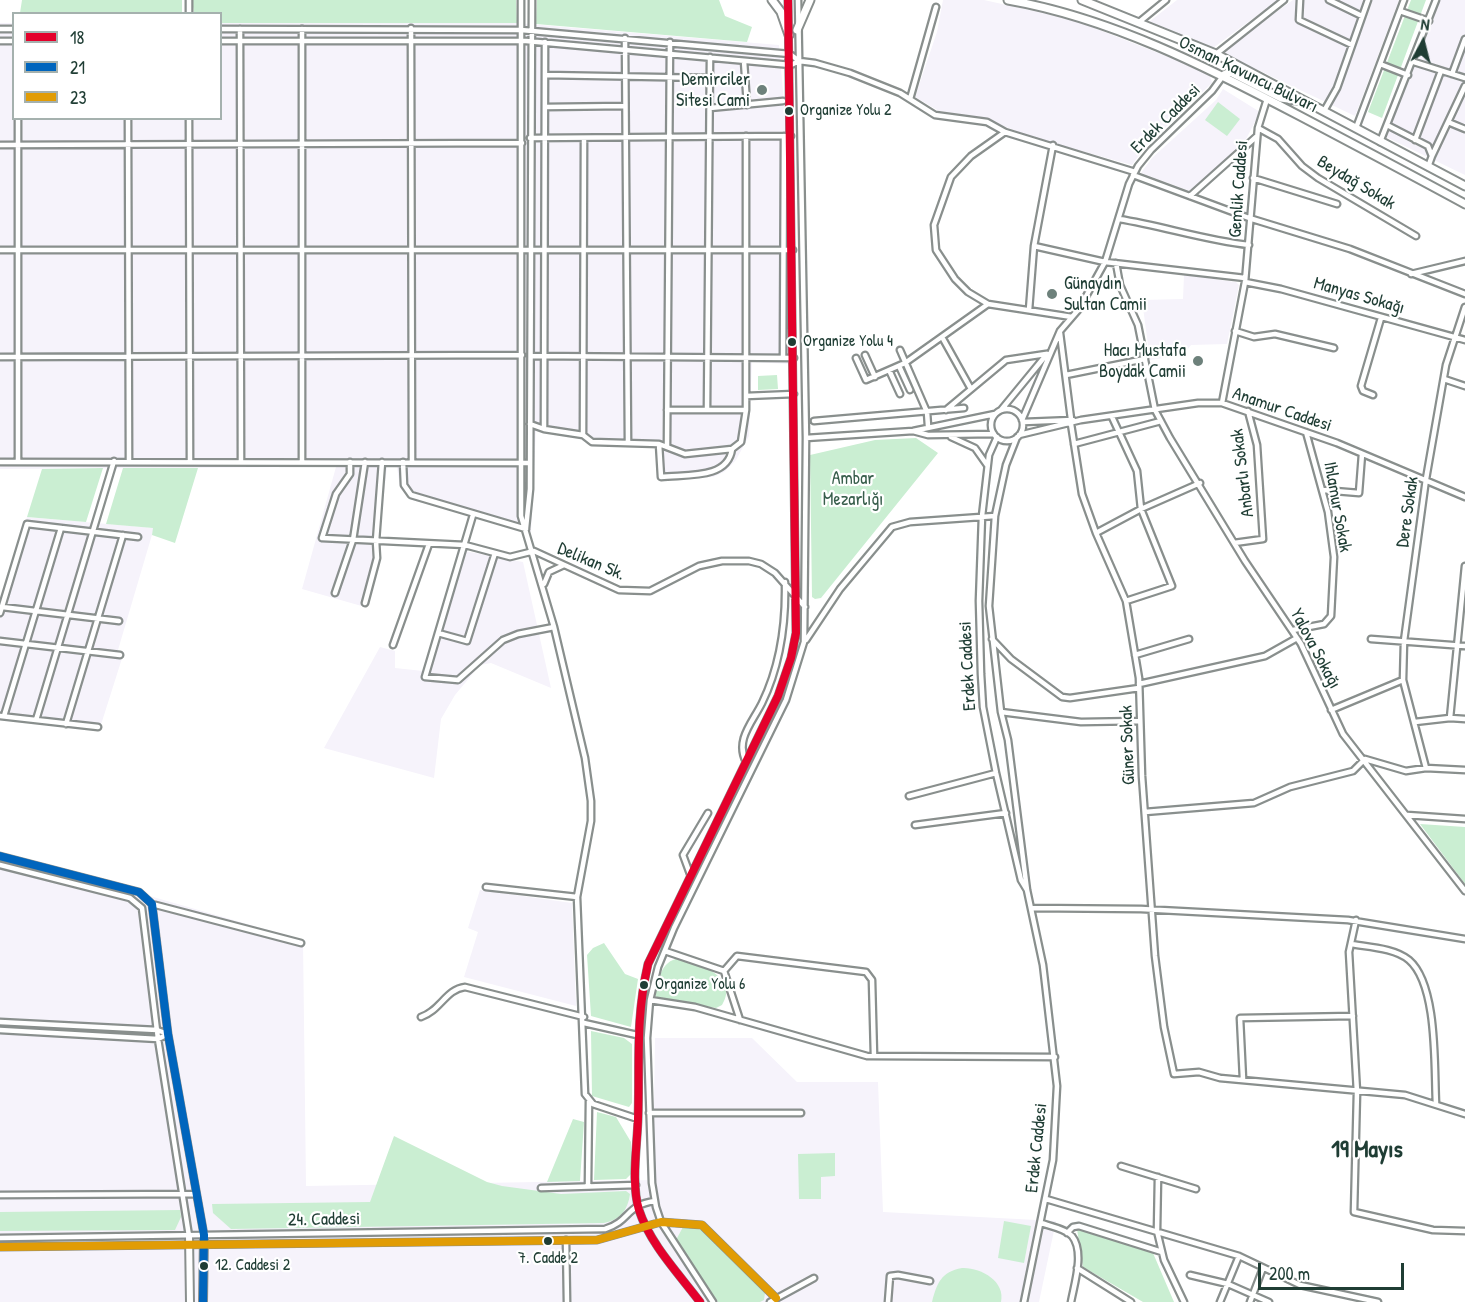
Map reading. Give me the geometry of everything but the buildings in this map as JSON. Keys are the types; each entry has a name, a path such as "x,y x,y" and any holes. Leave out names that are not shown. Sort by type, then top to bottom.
{"highway":[{"path":"772,0 781,12 789,34"},
{"path":"797,30 810,0"},
{"name":"Osman Kavuncu Bulvarı","path":"1008,0 1053,8 1131,36 1224,75 1465,204"},
{"name":"Osman Kavuncu Bulvarı","path":"1082,0 1216,54 1465,186"},
{"path":"1224,75 1230,72 1281,98 1307,102"}],"main road":[{"path":"203,1302 204,1235"},
{"path":"189,1236 190,1302"}],"street":[{"path":"521,0 521,516 534,551 554,627 585,758 591,801 591,821 577,897 584,1017 585,1091 589,1101 588,1186"},
{"path":"526,529 530,463 532,0"},
{"path":"700,1302 646,1225 638,1203 636,1185 637,1035 640,997 648,964 778,696 791,658 796,633 793,250 788,0"},
{"path":"713,1302 661,1222 656,1207 649,1113 647,1038 650,1000 665,951 786,700 804,642 806,438 798,0"},
{"path":"1138,22 1166,0"},
{"path":"1216,54 1284,0"},
{"path":"1300,0 1299,20 1352,45"},
{"path":"1329,0 1362,16"},
{"path":"1324,111 1337,88 1368,0"},
{"path":"1356,128 1404,0"},
{"path":"1380,142 1414,62 1436,0"},
{"path":"910,99 936,7"},
{"path":"1400,11 1429,21"},
{"path":"302,28 302,462"},
{"path":"411,28 412,462"},
{"path":"222,29 521,30 790,54 799,62 857,75 910,99 935,115 987,122 1005,132 1134,173 1249,218 1350,249 1465,294"},
{"path":"240,29 241,462"},
{"path":"626,38 628,442"},
{"path":"1452,74 1465,39"},
{"path":"222,41 521,40 790,65 799,62"},
{"path":"544,429 545,42"},
{"path":"667,446 670,42"},
{"path":"708,410 710,57"},
{"path":"744,61 747,105"},
{"path":"1414,62 1465,78"},
{"path":"1380,64 1408,75"},
{"path":"1415,140 1441,70"},
{"path":"545,75 710,78"},
{"name":"Erdek Caddesi","path":"1022,421 1060,331 1072,317 1105,262 1134,173 1146,155 1212,91 1224,75"},
{"path":"1428,167 1465,86"},
{"name":"Gemlik Caddesi","path":"1222,403 1245,280 1257,136 1267,99"},
{"path":"710,108 783,101"},
{"path":"545,107 625,106"},
{"path":"18,120 18,462"},
{"path":"128,120 129,461"},
{"path":"189,120 190,462"},
{"path":"1448,122 1465,129"},
{"path":"1387,125 1428,146 1432,156"},
{"name":"Beydağ Sokak","path":"1258,128 1278,139 1318,178 1416,236"},
{"path":"1005,132 978,150 954,172 934,225 935,244 945,267 968,291 988,304 1072,317"},
{"path":"530,424 544,429 583,435 592,442 660,444 685,454 732,448 743,440 746,410 746,136"},
{"path":"783,136 783,358"},
{"path":"530,138 791,136"},
{"path":"1190,196 1257,136"},
{"path":"583,435 584,138"},
{"path":"0,145 522,143"},
{"path":"1029,310 1034,246 1053,146"},
{"path":"1253,178 1337,204"},
{"path":"1119,219 1163,226 1195,237 1249,245"},
{"name":"Manyas Sokağı","path":"1034,246 1105,262 1245,280 1465,340"},
{"path":"0,250 793,250"},
{"path":"1411,274 1465,261"},
{"name":"Yalova Sokağı","path":"1116,263 1120,285 1138,325 1155,410 1161,421 1234,543 1293,630 1343,734 1365,759 1375,776 1465,891"},
{"path":"856,358 866,380 875,377 905,363 988,304"},
{"name":"Dere Sokak","path":"1426,768 1403,680 1404,641 1426,479 1444,379 1465,307"},
{"path":"1373,395 1363,391 1361,386 1381,318"},
{"name":"Güner Sokak","path":"1060,331 1082,494 1096,533 1126,601 1135,655 1139,686 1145,812 1162,1013 1174,1074 1199,1072 1220,1078 1243,1079"},
{"path":"1235,331 1254,337 1279,335 1334,348"},
{"path":"942,337 971,389"},
{"name":"Erdek Caddesi","path":"1001,410 1054,345"},
{"path":"900,350 927,412 928,426"},
{"path":"946,410 1006,360 1046,354"},
{"path":"0,357 522,355"},
{"path":"865,355 875,377"},
{"path":"531,356 794,358"},
{"path":"1066,375 1145,359"},
{"path":"899,366 910,390"},
{"path":"889,370 900,394"},
{"path":"1444,379 1465,387"},
{"path":"746,396 794,394"},
{"name":"Anamur Caddesi","path":"1071,422 1198,403 1222,403 1306,432 1465,496"},
{"path":"814,421 964,408"},
{"path":"668,410 746,410"},
{"path":"806,438 913,431 928,426 995,414 1001,410 1014,411 1022,421"},
{"name":"Anbarlı Sokak","path":"1234,543 1263,539 1257,445 1248,411"},
{"path":"995,414 991,424 996,435"},
{"path":"1112,417 1137,471 1141,508 1172,585 1126,601"},
{"path":"1022,421 1071,422"},
{"path":"1018,436 1022,421"},
{"path":"1074,444 1161,421"},
{"path":"913,431 928,435 996,435 1005,440 1071,422"},
{"name":"Ihlamur Sokak","path":"1293,630 1324,624 1331,616 1334,557 1323,490 1306,432"},
{"path":"945,435 975,448 987,465"},
{"name":"Erdek Caddesi","path":"996,435 987,465 982,516 979,601 983,707 1021,880 1027,890"},
{"name":"Erdek Caddesi","path":"1018,436 1006,465 995,516 989,606 1001,712 1008,740 1027,890 1044,965 1055,1057 1055,1136 1046,1199 1024,1302"},
{"path":"660,444 661,477 718,470 728,461 732,448"},
{"path":"1323,490 1359,493 1362,454"},
{"path":"36,720 114,461"},
{"path":"0,462 530,463"},
{"path":"350,462 350,474 336,494 322,538 465,545 510,557 534,551"},
{"path":"335,593 353,540 365,462"},
{"path":"365,603 377,558 376,541 382,462"},
{"path":"403,462 404,485 409,493 474,515 526,529"},
{"path":"1096,533 1141,508 1200,483"},
{"path":"474,515 425,677 452,681 465,677 485,653 503,639 554,627"},
{"path":"804,642 840,588 892,527 910,522 995,516"},
{"path":"119,621 36,611 1,610 27,524 138,537"},
{"path":"61,528 2,716 98,727"},
{"path":"66,723 123,535"},
{"path":"393,645 429,544"},
{"name":"Delikan Sk.","path":"534,551 619,590 632,592 656,590 691,569 731,561 761,564 785,582 796,599"},
{"path":"438,633 467,641 495,553"},
{"path":"543,586 549,572 564,565"},
{"path":"1450,718 1464,593 1463,567 1465,566"},
{"path":"746,762 742,751 743,739 764,698 779,651 784,620 785,582"},
{"path":"796,599 806,607"},
{"path":"992,639 1011,659 1062,697 1070,698 1139,686 1265,656 1297,638"},
{"path":"1135,655 1189,639"},
{"path":"1371,639 1465,646"},
{"path":"0,641 120,656"},
{"path":"1331,710 1403,680"},
{"path":"1001,712 1081,722 1140,721"},
{"path":"1415,722 1450,718 1465,719"},
{"path":"1145,812 1254,803 1290,787 1353,771 1365,759 1406,771 1426,768 1465,770"},
{"path":"909,795 996,773"},
{"path":"690,875 683,855 708,813"},
{"path":"915,825 1006,813"},
{"path":"1407,815 1465,819"},
{"path":"0,856 139,892 152,904 301,943"},
{"path":"0,866 136,902 145,915 158,1039 189,1236"},
{"path":"486,887 577,897"},
{"path":"152,904 168,1034 204,1235"},
{"path":"1031,908 1153,909 1356,920 1465,939"},
{"path":"1356,920 1351,944 1357,1092 1354,1212 1433,1230 1465,1231"},
{"path":"1351,944 1400,954 1409,960 1418,972 1426,992 1430,1014 1436,1103"},
{"path":"665,951 724,971"},
{"path":"724,971 737,956 866,972 872,980 874,1056"},
{"path":"724,971 740,1020"},
{"path":"421,1017 439,1007 452,991 465,987 584,1017"},
{"path":"650,1000 695,1007 864,1055 883,1058 1055,1057"},
{"path":"1353,1016 1240,1018 1243,1079 1405,1095 1465,1114"},
{"path":"0,1022 157,1030 168,1034"},
{"path":"584,1023 637,1035"},
{"path":"0,1030 158,1039 168,1034"},
{"path":"589,1101 638,1119"},
{"path":"649,1113 801,1113"},
{"path":"1121,1166 1196,1189"},
{"path":"1158,1178 1156,1231 1162,1252 1184,1302"},
{"path":"541,1188 636,1185"},
{"path":"0,1195 196,1194"},
{"path":"1046,1199 1239,1256 1300,1285 1350,1299 1378,1302"},
{"path":"638,1203 655,1201"},
{"name":"24. Caddesi","path":"0,1238 605,1229 618,1225 638,1203"},
{"name":"24. Caddesi","path":"0,1246 597,1240 661,1222 702,1225 776,1298"},
{"path":"1041,1223 1067,1233 1074,1242 1077,1268 1071,1302"},
{"path":"1067,1233 1073,1227 1079,1226 1162,1252"},
{"path":"566,1240 567,1302"},
{"path":"1220,1302 1239,1256"},
{"path":"1077,1268 1131,1302"},
{"path":"1250,1302 1263,1268"},
{"path":"888,1302 888,1278 890,1276 898,1275 930,1281"},
{"path":"1190,1275 1228,1284 1269,1302"},
{"path":"771,1302 814,1278"}],"shaded area":[{"path":"943,0 984,0 1074,20 1189,65 1210,76 1212,83 1145,147 1132,165 1031,137 981,117 939,111 915,97 937,32"},
{"path":"1177,0 1278,0 1213,48 1149,22"},
{"path":"1293,0 1399,0 1355,116 1220,52"},
{"path":"1439,0 1465,0 1465,175 1386,137"},
{"path":"0,23 12,23 12,120 222,120 222,23 517,23 779,45 787,138 789,364 752,362 749,436 736,460 724,472 713,477 659,478 656,447 593,444 575,437 536,430 531,532 412,500 400,488 397,467 387,467 378,546 365,607 302,589 336,467 0,469"},
{"path":"1223,89 1260,112 1242,147 1190,191 1141,173 1152,158 1216,100"},
{"path":"1184,275 1236,282 1239,285 1227,344 1191,345 1183,355 1150,360 1142,300 1183,299"},
{"path":"27,517 154,528 118,650 124,652 99,731 0,718 0,602"},
{"path":"459,550 523,562 551,688 491,663 480,665 455,695 441,719 434,778 324,748 380,647 395,651 395,668 423,671"},
{"path":"0,853 303,940 306,1186 653,1180 655,1038 752,1038 797,1082 878,1082 883,1212 1056,1221 1039,1302 0,1302"},
{"path":"480,890 572,903 576,1006 464,977 478,932 468,928"}],"green space":[{"path":"22,0 182,0 182,12 20,12"},
{"path":"192,0 516,0 517,23 222,23 222,12 194,12"},
{"path":"537,0 719,0 725,16 752,27 747,42 536,24"},
{"path":"1411,0 1426,0 1382,118 1368,112"},
{"path":"1218,102 1240,119 1227,136 1205,120"},
{"path":"777,375 778,389 758,390 758,376"},
{"name":"Ambar Mezarlığı","path":"916,438 938,453 821,598 815,599 812,597 810,455 875,440"},
{"path":"103,468 86,522 27,517 42,469"},
{"path":"123,468 198,468 175,543 152,535 153,528 106,524"},
{"path":"1420,824 1465,827 1465,884"},
{"path":"604,943 625,974 638,979 631,1027 591,1016 587,955 593,948"},
{"path":"680,958 706,968 722,979 726,987 726,995 722,1005 716,1008 655,998 664,967"},
{"path":"591,1031 624,1038 632,1044 632,1103 629,1107 592,1096"},
{"path":"597,1112 616,1117 631,1142 631,1174 626,1179 594,1180"},
{"path":"573,1119 584,1122 580,1181 547,1182"},
{"path":"394,1136 487,1182 561,1194 626,1191 630,1194 629,1200 619,1217 604,1223 231,1229 213,1213 212,1204 370,1202"},
{"path":"835,1153 835,1176 821,1177 821,1199 799,1199 798,1154"},
{"path":"180,1210 181,1217 175,1230 0,1231 0,1212"},
{"path":"1004,1221 1031,1226 1024,1263 998,1258"},
{"path":"683,1227 704,1230 765,1293 764,1300 760,1302 718,1302 676,1240"},
{"path":"1077,1229 1153,1253 1174,1302 1143,1302 1083,1267"},
{"path":"962,1268 984,1273 996,1282 1000,1288 1001,1302 932,1302 941,1279 949,1272"}],"transit line":[{"name":"18","path":"700,1302 650,1235 637,1200 635,1177 641,1004 648,964 778,696 791,658 796,633 788,0"},
{"name":"21","path":"0,856 139,892 152,904 168,1034 204,1235 203,1302"},
{"name":"23","path":"0,1247 597,1240 661,1222 702,1225 776,1298"}],"place":[{"name":"Demirciler Sitesi Cami","path":"762,90"},
{"name":"Organize Yolu 2","path":"789,111"},
{"name":"Günaydın Sultan Camii","path":"1052,294"},
{"name":"Organize Yolu 4","path":"792,342"},
{"name":"Hacı Mustafa Boydak Camii","path":"1198,361"},
{"name":"Organize Yolu 6","path":"644,985"},
{"name":"7. Cadde 2","path":"548,1241"},
{"name":"12. Caddesi 2","path":"204,1266"}],"district":[{"name":"19 Mayıs","path":"1367,1151"}]}
